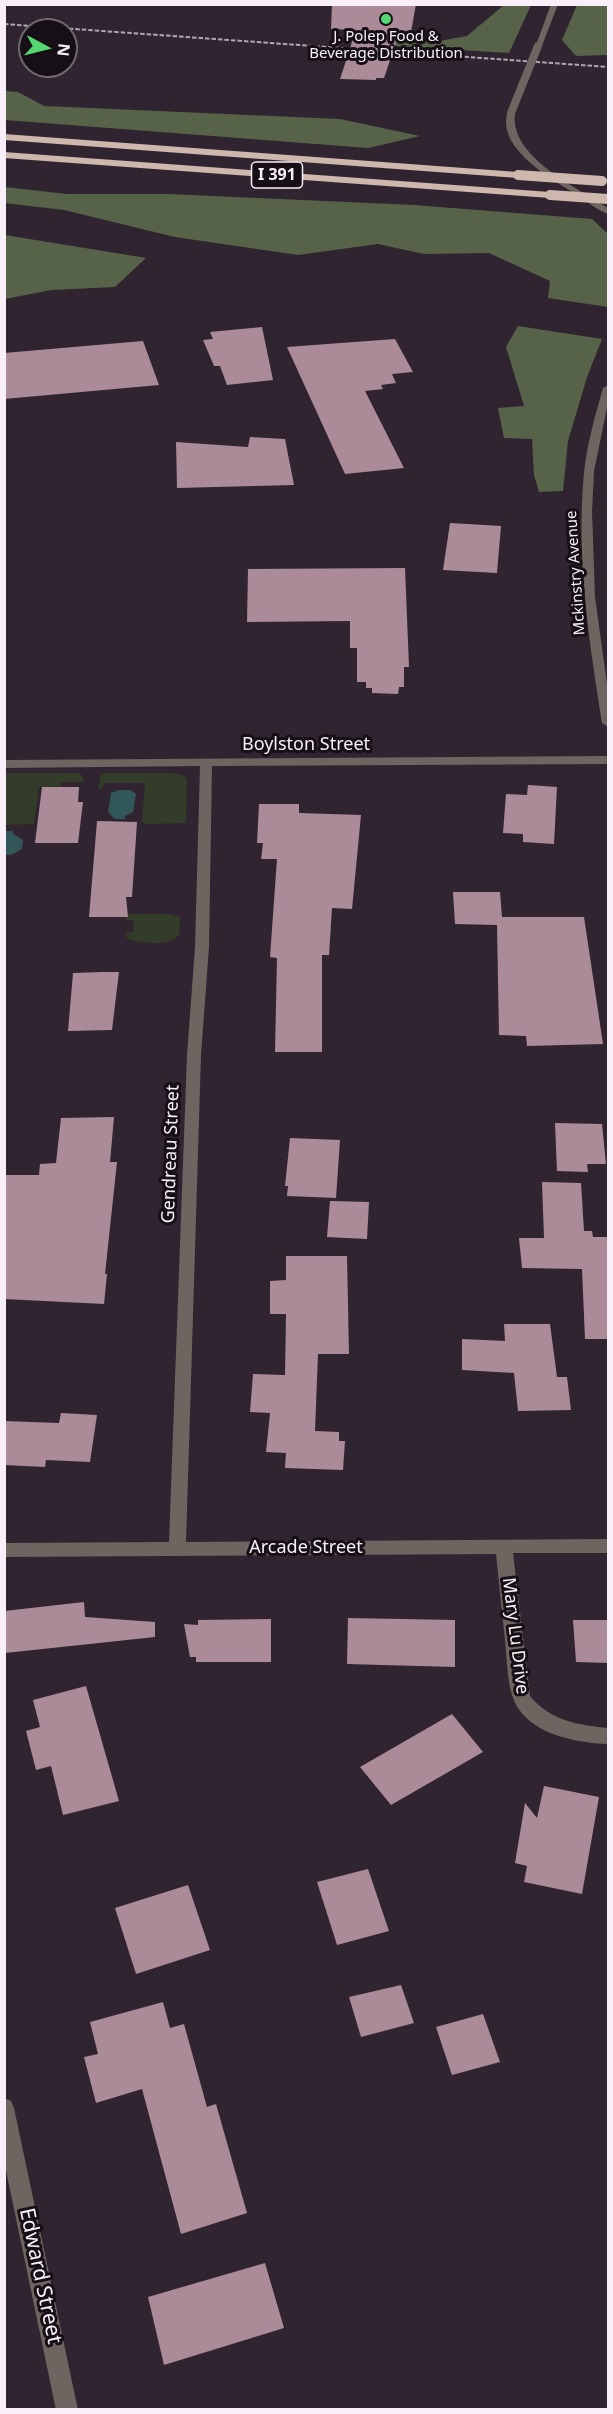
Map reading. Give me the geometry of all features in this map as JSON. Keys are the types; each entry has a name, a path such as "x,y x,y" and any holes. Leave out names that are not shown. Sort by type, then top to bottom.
{"highway":[{"name":"I 391","path":"4,137 605,181"},
{"name":"I 391","path":"4,155 609,199"}],"street":[{"path":"555,4 511,113 509,123 512,135 530,158 609,212"},
{"name":"Mckinstry Avenue","path":"609,388 590,458 585,514 594,631 609,723"},
{"name":"Boylston Street","path":"4,764 609,760"},
{"name":"Gendreau Street","path":"177,1548 195,1055 202,948 206,763"},
{"name":"Arcade Street","path":"4,1550 609,1546"},
{"name":"Mary Lu Drive","path":"504,1547 518,1680 523,1701 539,1717 563,1729 609,1736"},
{"name":"Edward Street","path":"4,2108 67,2409"}],"shaded area":[{"path":"504,5 531,5 509,53 346,43 366,39 433,42 467,36"},
{"path":"577,5 608,5 607,55 576,56 562,40"},
{"path":"5,91 18,92 44,106 340,119 420,136 368,148 5,120"},
{"path":"5,187 66,194 168,194 414,205 592,219 608,234 608,307 548,298 550,281 489,253 424,254 378,244 298,255 175,237 64,210 5,203"},
{"path":"5,235 146,258 115,287 51,290 5,299"},
{"path":"518,326 602,339 587,377 568,441 563,491 539,492 534,475 532,439 504,438 498,408 524,406 506,347"},
{"path":"5,773 80,773 85,782 61,782 61,787 39,787 34,824 5,825"},
{"path":"101,773 173,773 185,776 187,782 186,823 144,824 145,822 142,822 145,783 104,783 102,789 98,789"},
{"path":"118,790 130,790 136,794 133,812 125,816 125,819 115,819 108,812 111,793"},
{"path":"4,831 13,831 13,834 23,840 22,849 11,855 5,855"},
{"path":"127,914 169,914 180,917 179,935 175,939 162,943 128,939 124,933 133,932 134,921 126,920"}],"building":[{"path":"332,4 416,4 411,32 400,31 384,78 376,78 376,80 340,79 356,30 331,29"},
{"path":"262,327 273,380 227,385 220,366 214,366 203,340 213,339 210,332"},
{"path":"395,339 413,372 392,374 396,383 381,385 383,389 365,391 404,468 345,474 287,347"},
{"path":"143,341 159,385 4,399 4,353"},
{"path":"250,437 285,439 294,485 177,488 176,442 248,447"},
{"path":"450,523 501,526 497,573 443,570"},
{"path":"405,568 409,667 404,667 404,687 399,687 398,694 372,693 372,688 366,688 366,682 357,682 357,648 350,648 350,621 247,622 248,569"},
{"path":"528,785 557,787 554,844 523,842 523,834 503,833 506,794 527,795"},
{"path":"42,787 79,787 78,802 83,802 78,843 35,843"},
{"path":"259,804 299,804 299,813 361,815 352,909 332,908 329,955 322,955 322,1052 275,1052 277,958 270,957 277,859 261,859 263,843 257,843"},
{"path":"97,821 137,822 132,897 126,897 128,917 89,917"},
{"path":"453,892 500,892 502,917 584,917 603,1044 527,1046 526,1036 499,1035 497,925 455,924"},
{"path":"119,972 112,1030 68,1031 73,973"},
{"path":"114,1117 110,1162 117,1162 104,1304 4,1299 4,1175 39,1175 40,1164 56,1163 61,1118"},
{"path":"555,1123 602,1124 606,1164 587,1164 588,1172 557,1171"},
{"path":"290,1138 340,1140 336,1198 287,1196 288,1186 285,1186"},
{"path":"542,1182 581,1183 584,1231 592,1231 593,1237 609,1237 609,1339 585,1339 582,1269 522,1268 519,1238 544,1238"},
{"path":"330,1201 369,1202 367,1239 327,1237"},
{"path":"286,1256 347,1256 349,1354 318,1354 315,1431 339,1432 339,1441 345,1441 343,1470 285,1468 286,1453 266,1452 270,1413 250,1412 253,1374 285,1375 286,1314 270,1314 270,1281 286,1280"},
{"path":"504,1324 550,1324 557,1377 567,1377 571,1410 518,1411 514,1373 462,1370 462,1339 505,1341"},
{"path":"61,1413 97,1415 90,1462 46,1460 45,1467 4,1465 4,1421 59,1423"},
{"path":"84,1602 85,1617 155,1622 155,1637 5,1653 4,1611"},
{"path":"348,1618 455,1620 455,1667 347,1664"},
{"path":"271,1619 271,1662 196,1662 196,1657 190,1657 184,1624 198,1625 198,1620"},
{"path":"573,1620 609,1620 609,1663 576,1662"},
{"path":"86,1686 119,1801 63,1815 51,1766 36,1770 26,1731 40,1727 33,1700"},
{"path":"452,1714 483,1752 391,1805 360,1767"},
{"path":"544,1786 599,1797 582,1894 524,1882 527,1866 515,1863 525,1803 537,1818"},
{"path":"368,1869 389,1931 337,1945 317,1882"},
{"path":"188,1885 210,1950 136,1974 115,1908"},
{"path":"401,1985 414,2023 361,2037 349,1997"},
{"path":"163,2002 170,2028 184,2024 207,2107 216,2104 247,2213 181,2234 142,2089 96,2103 84,2057 98,2054 90,2022"},
{"path":"483,2014 500,2062 452,2075 436,2027"},
{"path":"265,2263 284,2328 164,2365 148,2297"}],"railway":[{"path":"4,24 608,67"}],"place":[{"name":"J. Polep Food & Beverage Distribution","path":"386,19"}]}
